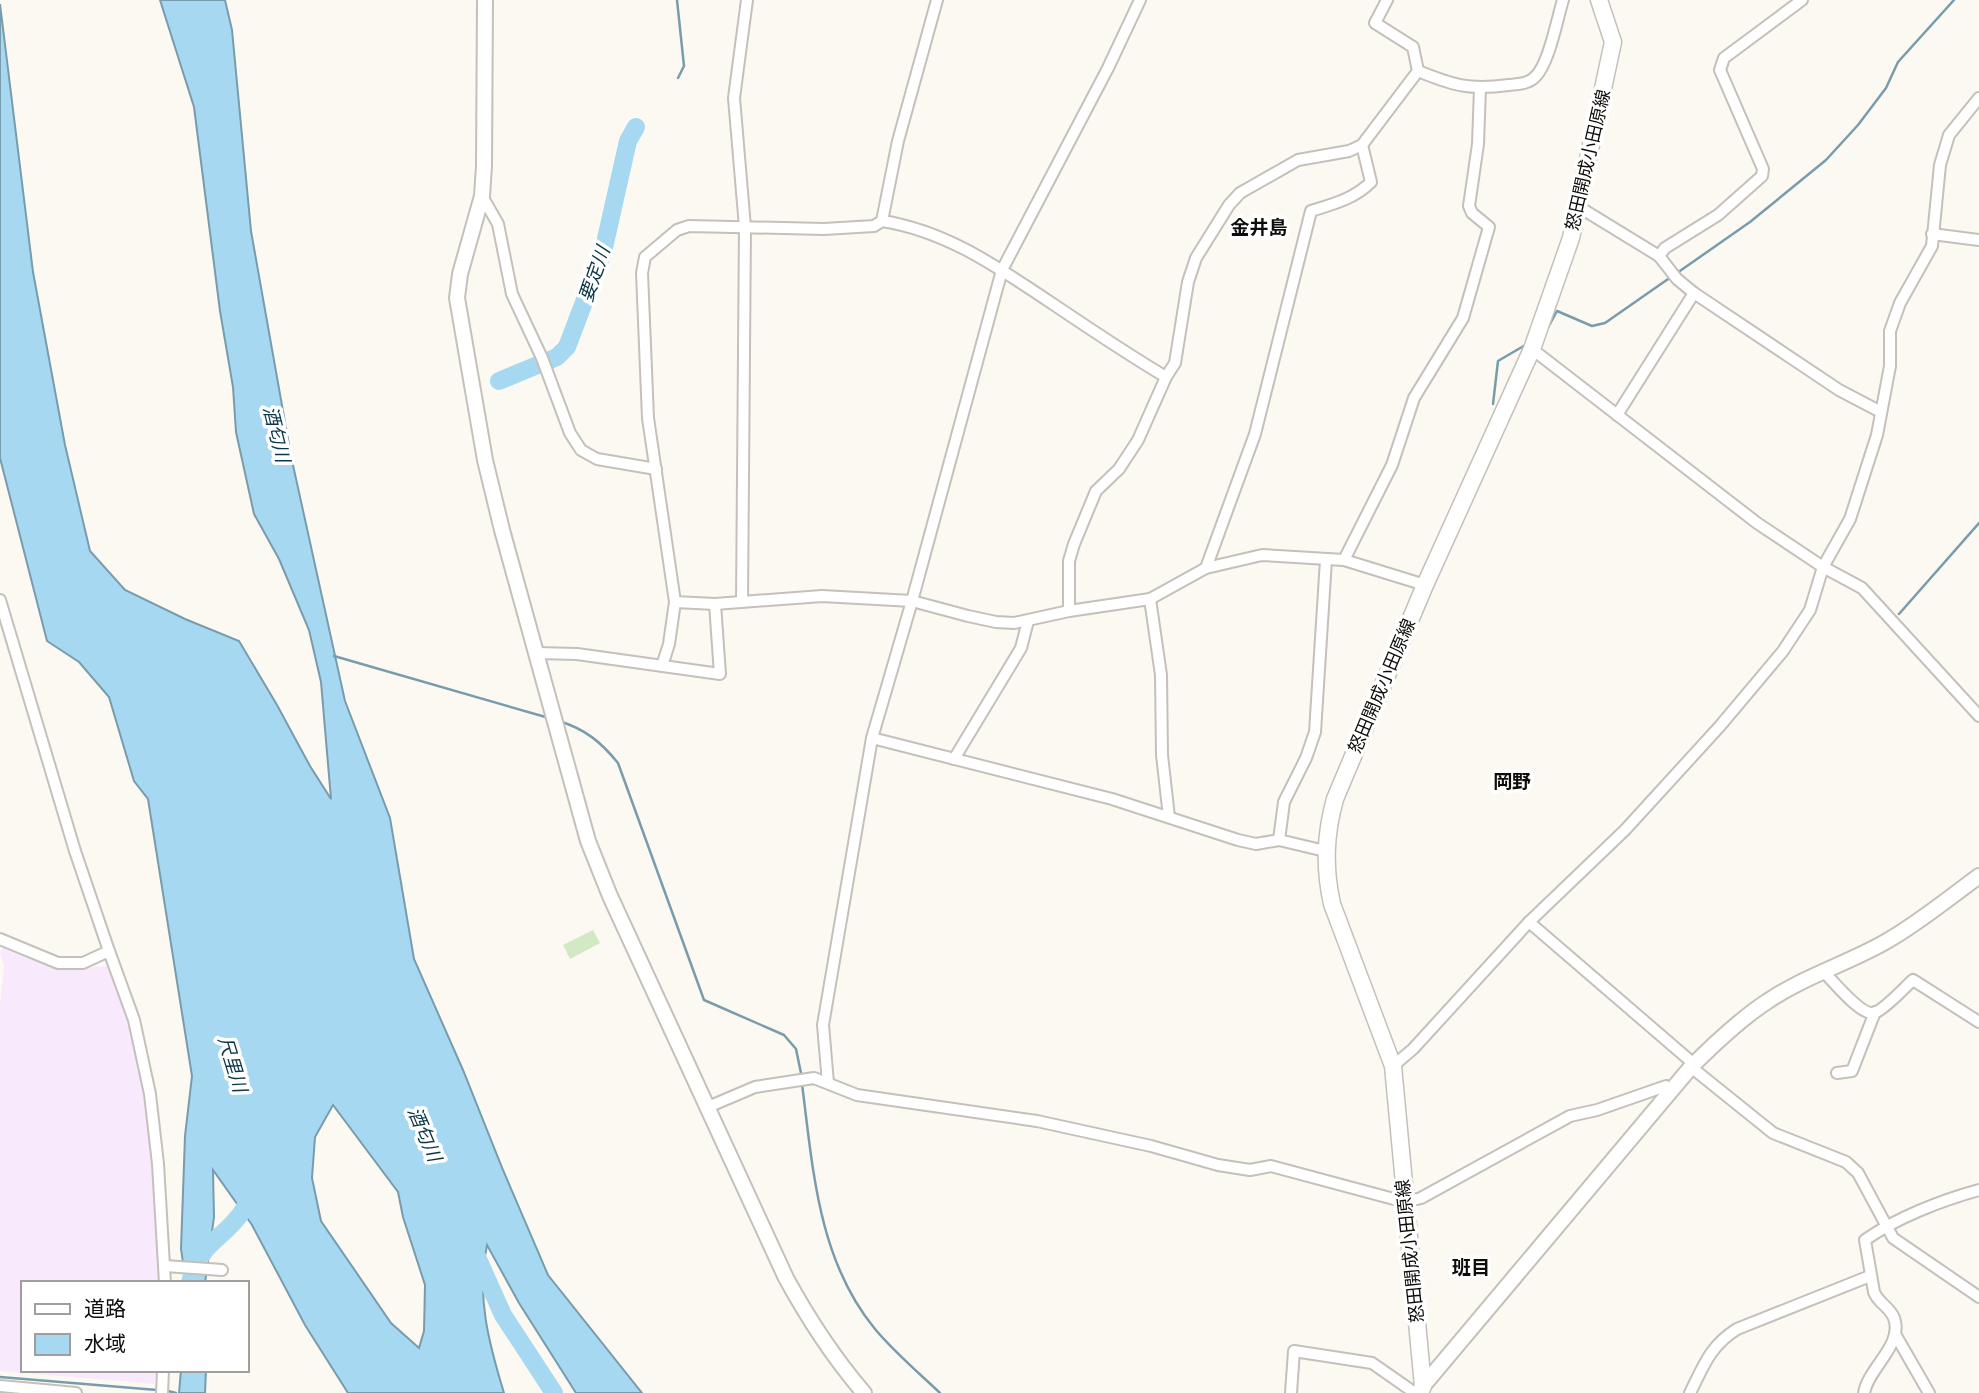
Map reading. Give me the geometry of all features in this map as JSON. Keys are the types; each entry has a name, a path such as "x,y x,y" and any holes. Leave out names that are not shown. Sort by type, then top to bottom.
{"main road":[{"name":"怒田開成小田原線","path":"1419,1391 1393,1066 1332,904 1326,878 1327,827 1335,799 1425,584 1533,348 1571,238 1613,42 1599,0"}],"street":[{"path":"485,0 482,196 460,274 457,298 485,460 536,653 588,841 610,896 757,1217 809,1321 864,1393"},
{"path":"742,602 745,227 734,98 747,0"},
{"path":"662,666 669,644 675,602 648,418 642,273 645,257 683,228 836,228 874,226 882,220 898,141 937,0"},
{"path":"828,1083 823,1025 872,738 1002,270 1108,68 1140,0"},
{"path":"1069,611 1069,561 1074,544 1096,491 1119,469 1138,440 1175,363 1188,282 1196,258 1229,205 1240,193 1298,160 1349,151 1362,145 1418,71 1413,47 1375,23 1387,0"},
{"path":"1418,71 1452,85 1480,88 1528,82 1543,65 1563,0"},
{"path":"1659,256 1665,248 1717,215 1762,176 1763,169 1720,70 1724,58 1802,0"},
{"path":"1344,559 1392,465 1414,398 1464,318 1489,227 1472,213 1469,206 1478,144 1480,88"},
{"path":"1393,1066 1413,1049 1529,922 1625,830 1774,662 1810,610 1823,567 1850,519 1877,435 1890,366 1890,331 1899,303 1932,246 1940,165 1949,135 1979,98"},
{"path":"1206,568 1255,434 1311,211 1345,200 1362,191 1371,182 1362,145"},
{"path":"482,196 498,224 512,294 542,358 570,433 581,450 597,459 656,469"},
{"path":"1579,207 1659,256 1677,279 1693,293 1839,390 1881,412"},
{"path":"882,220 909,225 936,235 1002,270 1125,353 1166,377"},
{"path":"1932,234 1979,240"},
{"path":"1617,415 1693,293"},
{"path":"1533,348 1757,523 1823,567 1862,588 1979,716"},
{"path":"675,602 715,604 822,596 912,601 996,622 1028,621 1069,611 1150,599 1206,568 1262,555 1344,559 1425,584"},
{"path":"1279,840 1284,802 1306,758 1315,732 1326,560"},
{"path":"1150,599 1161,675 1162,755 1169,817"},
{"path":"0,600 71,838 134,1020 150,1094 159,1164 164,1281"},
{"path":"536,653 578,654 720,674 715,604"},
{"path":"954,759 1021,648 1028,621"},
{"path":"872,738 1112,799 1238,840 1256,844 1279,840 1325,850"},
{"path":"1292,1393 1294,1352 1372,1363 1419,1391 1692,1066 1720,1040 1768,1001 1889,940 1979,876"},
{"path":"1529,922 1692,1066 1773,1133 1830,1153 1846,1162 1858,1173 1893,1238 1979,1297"},
{"path":"0,939 58,963 83,963 109,951"},
{"path":"1823,971 1863,1011 1875,1012"},
{"path":"1838,1073 1852,1071 1875,1012 1913,980 1979,1022"},
{"path":"708,1107 755,1087 814,1078 857,1095 1049,1124 1151,1146 1219,1165 1250,1170 1270,1166 1405,1202 1421,1198 1570,1116 1597,1111 1666,1086 1673,1091"},
{"path":"1929,1393 1895,1334 1893,1316 1877,1300 1870,1276 1865,1240 1888,1226 1979,1190"},
{"path":"165,1266 222,1270"},
{"path":"1690,1393 1709,1354 1721,1339 1737,1328 1870,1276"},
{"path":"1864,1393 1869,1378 1895,1334"},
{"path":"0,1386 76,1393"}],"shaded area":[{"path":"4,946 63,970 108,966 136,1047 151,1143 158,1226 159,1281 21,1281 21,1372 156,1372 154,1384 0,1371 0,1005 4,967 0,952"}],"green space":[{"path":"593,930 600,943 570,959 563,945"}],"water":[{"path":"160,0 225,0 232,30 251,231 291,456 345,701 390,818 414,959 548,1275 642,1393 576,1393 519,1303 487,1245 483,1283 486,1320 504,1393 348,1393 305,1325 252,1225 213,1170 214,1217 205,1281 186,1281 181,1249 185,1136 192,1076 148,799 134,781 109,697 79,662 47,641 0,458 0,4 33,272 65,445 90,551 125,590 239,641 331,799 321,682 309,630 279,559 254,514 236,432 233,387 220,311 194,107","holes":["333,1105 398,1192 403,1217 425,1285 424,1331 419,1348 391,1323 321,1221 312,1178 315,1137"]},
{"path":"181,1372 206,1372 205,1393 179,1393"}],"waterway":[{"name":"要定川","path":"677,0 684,66 678,78"},
{"path":"1677,273 1750,222 1826,160 1858,125 1886,88 1898,62 1954,0"},
{"name":"要定川","path":"499,381 557,357 567,347 603,252 628,141 636,127"},
{"path":"1545,333 1557,311 1592,326 1605,323 1671,277"},
{"path":"1493,404 1498,361 1527,344"},
{"path":"1899,614 1979,523"},
{"path":"334,656 549,718"},
{"path":"559,721 592,737 618,763 704,1000 784,1035 796,1049 802,1078"},
{"path":"802,1084 821,1212 841,1274 875,1329 940,1393"},
{"name":"尺里川","path":"191,1281 205,1250 242,1212 251,1192"},
{"name":"酒匂川","path":"474,1250 503,1315 554,1393"},
{"path":"0,1377 157,1390"},
{"path":"164,1390 176,1393"}],"district":[{"name":"金井島","path":"1259,227"},
{"name":"岡野","path":"1512,781"},
{"name":"班目","path":"1471,1267"}]}
